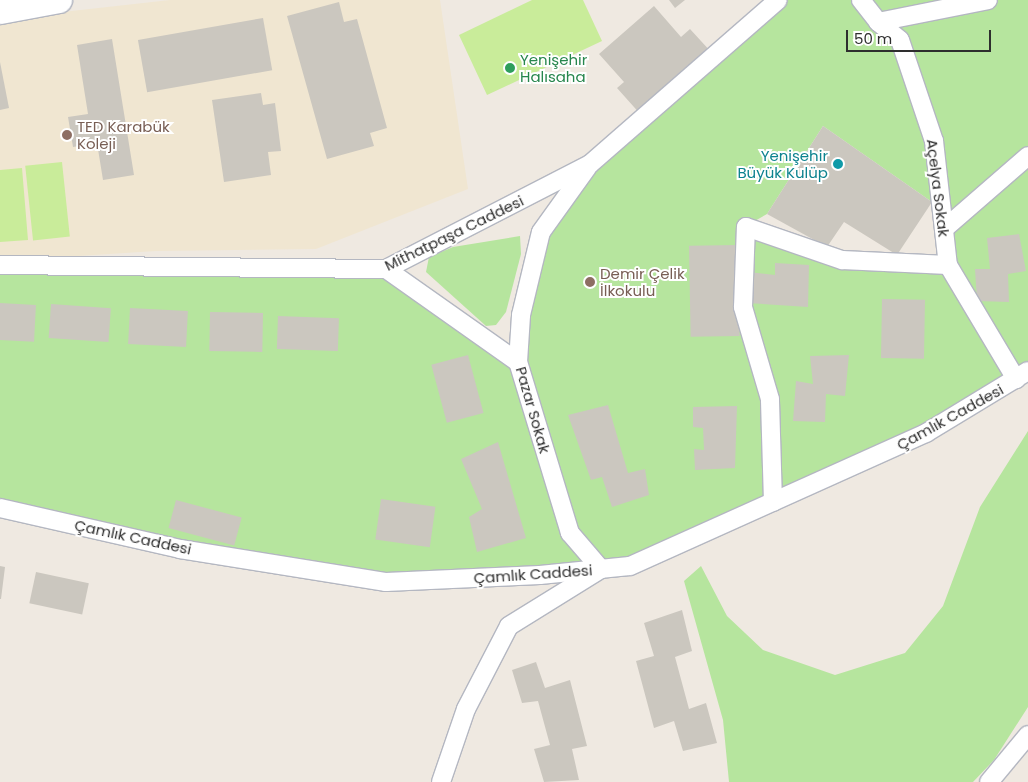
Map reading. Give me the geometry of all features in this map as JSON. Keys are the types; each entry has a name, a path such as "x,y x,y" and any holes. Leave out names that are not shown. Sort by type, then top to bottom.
{"street":[{"path":"0,11 59,0"},
{"name":"Mithatpaşa Caddesi","path":"0,265 386,269 590,164 778,0"},
{"name":"Açelya Sokak","path":"861,0 878,22 900,40 934,141 948,265 1022,375"},
{"path":"878,22 988,0"},
{"path":"944,229 1028,156"},
{"name":"Pazar Sokak","path":"590,164 541,232 521,315 518,362 570,533 601,569"},
{"path":"773,502 770,399 743,307 746,227 842,260 948,265"},
{"path":"386,269 518,362"},
{"name":"Çamlık Caddesi","path":"0,508 180,549 386,582 540,575 630,566 926,433 1022,375"},
{"path":"440,782 466,709 509,626 601,569"},
{"path":"989,782 1028,735"}],"shaded area":[{"path":"170,0 440,0 468,189 316,249 156,251 0,261 0,19"}],"green space":[{"name":"Yenişehir Halısaha","path":"532,0 583,0 602,41 487,95 459,35"},
{"path":"778,0 1028,0 1028,371 926,433 630,566 386,582 0,508 0,264 386,269 518,362 541,232 590,164","holes":["823,126 932,202 947,265 842,260 746,226 767,214"]},
{"path":"62,162 70,237 33,240 25,166"},
{"path":"22,168 28,240 0,242 0,170"},
{"path":"520,236 521,254 506,312 496,325 486,326 426,272 429,257 453,247"},
{"path":"1028,431 1028,707 994,760 973,782 729,782 723,720 684,581 701,566 727,616 763,650 835,675 905,653 943,606 980,507"}],"building":[{"path":"669,0 685,0 675,8"},
{"path":"339,2 344,22 357,19 387,128 370,133 374,146 327,159 287,16"},
{"path":"654,6 681,37 690,29 712,53 642,116 617,88 624,82 599,54"},
{"path":"263,18 272,70 147,92 138,40"},
{"path":"112,39 134,175 103,180 97,143 73,147 68,117 88,114 77,45"},
{"path":"0,62 9,108 0,110"},
{"path":"261,93 263,105 275,103 281,151 268,152 271,175 224,182 212,100"},
{"name":"Yenişehir Büyük Kulüp","path":"823,126 932,202 897,255 844,222 827,247 767,214"},
{"path":"1019,234 1026,271 1008,274 1009,302 977,301 975,269 990,269 987,238"},
{"path":"738,245 740,336 691,337 689,246"},
{"path":"775,263 809,265 808,307 747,303 748,272 775,275"},
{"path":"882,299 925,300 924,359 881,358"},
{"path":"0,303 36,305 34,342 0,340"},
{"path":"51,304 111,308 108,342 49,338"},
{"path":"130,308 188,311 186,347 128,344"},
{"path":"210,312 263,313 262,352 209,351"},
{"path":"278,316 339,318 338,351 277,349"},
{"path":"468,355 484,413 447,423 431,365"},
{"path":"849,355 845,396 826,394 825,422 793,421 796,381 813,384 810,356"},
{"path":"608,405 628,473 645,469 649,495 612,507 602,477 591,480 568,415"},
{"path":"737,406 735,468 695,470 694,449 704,450 703,428 693,427 693,407"},
{"path":"498,442 526,538 477,552 469,517 482,509 461,459"},
{"path":"381,499 435,507 430,547 375,540"},
{"path":"176,500 242,518 234,546 168,528"},
{"path":"0,566 5,567 1,599 0,599"},
{"path":"36,572 89,583 82,615 29,603"},
{"path":"682,610 692,651 675,657 689,709 706,703 717,743 683,751 674,721 654,728 636,661 654,656 644,623"},
{"path":"536,662 545,688 570,680 587,746 572,749 579,780 544,782 534,749 550,745 538,701 522,703 512,670"}],"place":[{"name":"Yenişehir Halısaha","path":"510,68"},
{"name":"TED Karabük Koleji","path":"67,135"},
{"name":"Yenişehir Büyük Kulüp","path":"838,164"},
{"name":"Demir Çelik İlkokulu","path":"590,282"}]}
